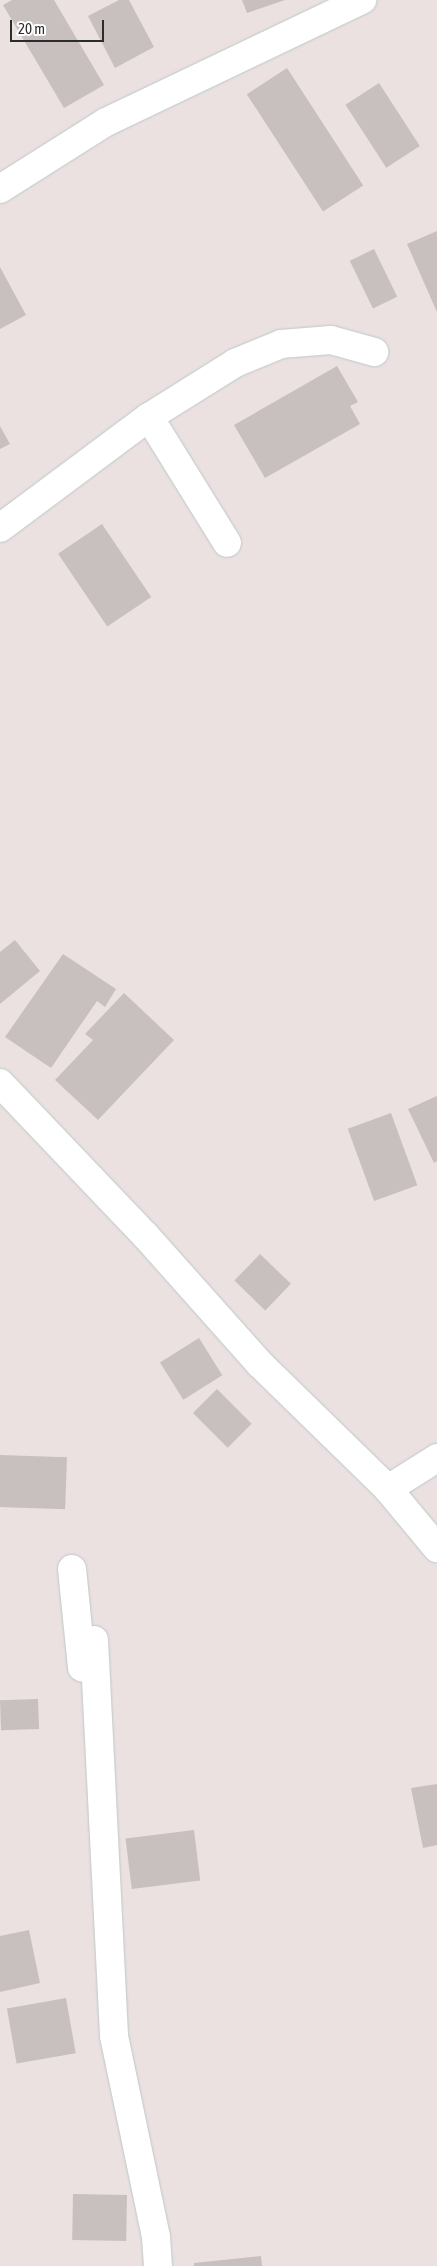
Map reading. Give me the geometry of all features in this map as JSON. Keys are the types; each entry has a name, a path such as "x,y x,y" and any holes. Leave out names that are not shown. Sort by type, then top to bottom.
{"street":[{"path":"0,189 106,122 362,0"},
{"path":"0,528 149,417 235,363 282,344 331,340 374,352"},
{"path":"149,417 227,543"},
{"path":"0,1083 145,1235 260,1364 388,1489 437,1548"},
{"path":"388,1489 437,1458"},
{"path":"72,1569 108,1919"},
{"path":"94,1640 114,2036 156,2237 158,2266"}],"building":[{"path":"12,0 54,0 104,85 64,108 3,5"},
{"path":"119,0 129,0 154,47 115,68 88,16"},
{"path":"242,0 285,0 247,13"},
{"path":"287,68 363,185 323,212 247,94"},
{"path":"379,83 420,146 386,168 345,105"},
{"path":"437,231 437,312 407,244"},
{"path":"374,249 397,297 373,308 350,261"},
{"path":"0,267 26,315 0,329"},
{"path":"337,366 358,402 350,406 360,424 265,478 234,425"},
{"path":"0,426 10,444 0,449"},
{"path":"102,524 151,597 107,627 58,554"},
{"path":"15,940 40,971 0,1004 0,952"},
{"path":"63,954 116,989 105,1007 97,1001 51,1068 5,1037"},
{"path":"124,993 174,1040 98,1120 55,1080 93,1040 85,1034"},
{"path":"437,1096 437,1161 434,1163 408,1109"},
{"path":"391,1113 417,1185 374,1201 348,1129"},
{"path":"260,1254 291,1284 265,1310 234,1281"},
{"path":"199,1338 222,1375 183,1400 160,1362"},
{"path":"217,1389 252,1424 228,1448 193,1413"},
{"path":"0,1455 67,1457 65,1509 0,1507"},
{"path":"38,1699 39,1729 1,1730 0,1700"},
{"path":"437,1784 437,1845 423,1848 411,1788"},
{"path":"194,1830 200,1881 132,1889 126,1838"},
{"path":"29,1930 40,1983 0,1992 0,1936"},
{"path":"66,1998 76,2053 17,2064 7,2008"},
{"path":"73,2194 127,2195 126,2241 72,2240"},
{"path":"261,2256 262,2266 194,2266 194,2263"}]}
